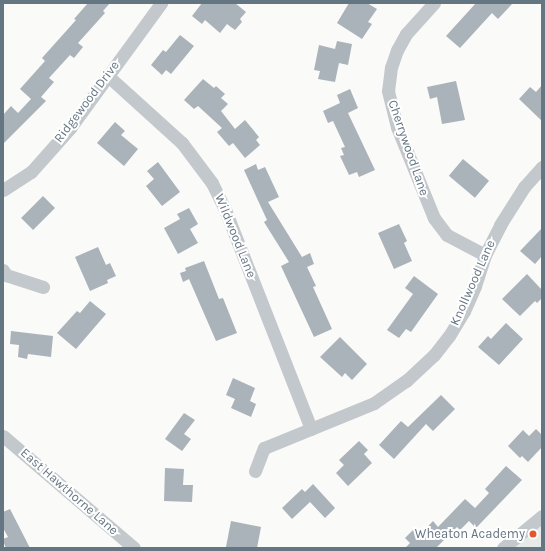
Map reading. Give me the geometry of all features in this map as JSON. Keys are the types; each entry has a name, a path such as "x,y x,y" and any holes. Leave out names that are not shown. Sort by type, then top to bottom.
{"street":[{"name":"Ridgewood Drive","path":"3,190 19,181 38,165 87,107 129,44 161,3"},
{"name":"Cherrywood Lane","path":"434,3 406,34 397,50 391,67 388,91 397,127 434,218 447,235 485,256"},
{"name":"Wildwood Lane","path":"108,76 182,143 212,184 226,212 311,429"},
{"name":"Knollwood Lane","path":"255,471 264,448 374,403 417,372 449,336 464,311 475,286 485,256 510,207 542,167"},
{"path":"3,270 6,275 44,287"},
{"name":"East Hawthorne Lane","path":"3,436 134,548"},
{"path":"503,548 542,516"}],"shaded area":[{"name":"Wheaton Academy","path":"542,520 542,548 506,548"}],"building":[{"path":"88,3 110,3 103,11 105,13 78,43 83,47 74,58 70,55 49,78 54,82 41,97 46,101 3,144 3,115 11,106 18,113 31,99 20,89 45,61 42,58 76,20 74,19"},
{"path":"202,3 235,3 246,12 240,19 242,22 235,30 227,24 220,33 205,20 202,24 192,16"},
{"path":"349,3 367,3 377,9 368,22 372,24 362,39 337,23"},
{"path":"476,3 513,3 498,19 492,13 460,48 446,36"},
{"path":"180,35 194,46 171,74 166,70 162,75 151,65 163,50 166,52"},
{"path":"337,41 352,44 348,65 339,63 335,82 318,79 320,71 314,70 319,45 335,49"},
{"path":"203,79 214,88 216,86 225,94 221,98 228,104 221,111 235,129 245,120 259,137 256,140 260,145 245,158 233,143 229,146 217,132 222,128 198,106 194,109 184,100"},
{"path":"456,81 465,120 442,124 437,97 430,99 427,87"},
{"path":"542,85 542,121 519,99 530,87 536,92"},
{"path":"350,89 358,108 348,113 375,170 359,177 357,172 349,175 340,156 344,155 341,148 345,147 333,121 328,123 323,111 340,103 337,95"},
{"path":"115,122 125,131 121,135 138,149 124,166 97,143"},
{"path":"463,159 489,181 475,198 449,176"},
{"path":"158,162 180,192 162,206 146,186 154,179 147,171"},
{"path":"256,164 258,170 265,167 279,197 268,202 302,257 310,253 314,264 307,267 316,286 313,287 332,329 314,337 281,266 289,262 264,222 267,220 244,170"},
{"path":"43,196 55,208 33,230 21,218"},
{"path":"189,208 198,224 190,229 198,243 178,254 164,228 180,219 177,214"},
{"path":"399,224 407,241 404,243 412,261 394,269 378,233"},
{"path":"542,228 542,256 535,264 520,251"},
{"path":"98,247 106,265 110,263 116,276 107,280 108,283 90,291 75,257"},
{"path":"204,261 219,299 223,298 237,333 216,341 189,279 183,282 180,273 186,271 185,268"},
{"path":"527,274 542,290 542,298 537,303 535,301 520,316 502,299"},
{"path":"414,276 438,294 411,332 406,329 399,338 387,330 413,294 405,288"},
{"path":"90,301 106,314 76,349 57,333 77,311 80,313"},
{"path":"506,323 523,339 499,365 478,347 488,336 491,339"},
{"path":"11,331 53,336 51,357 28,354 27,359 18,357 19,345 10,344"},
{"path":"340,337 367,364 352,380 345,373 342,377 320,357"},
{"path":"233,378 255,388 250,401 256,404 251,417 231,408 235,399 226,395"},
{"path":"441,395 455,409 433,431 426,424 394,459 379,445 401,421 408,427"},
{"path":"184,413 195,420 184,434 191,439 182,451 165,439"},
{"path":"536,429 542,435 542,447 528,462 522,456 520,458 508,446 523,430 529,436"},
{"path":"359,441 368,450 364,454 372,463 348,486 336,473 344,465 339,460"},
{"path":"506,466 522,480 476,528 469,521 460,530 457,527 436,548 405,548 410,543 405,538 413,530 419,536 433,521 438,527 465,499 475,508 489,493 485,489"},
{"path":"165,468 184,469 183,485 193,485 192,502 164,501"},
{"path":"313,484 335,508 325,518 310,502 292,519 282,508 302,489 305,492"},
{"path":"10,509 30,548 6,548 3,539 8,537 3,528 3,512"},
{"path":"231,521 261,527 257,548 226,547"}],"place":[{"name":"Wheaton Academy","path":"533,534"}]}
